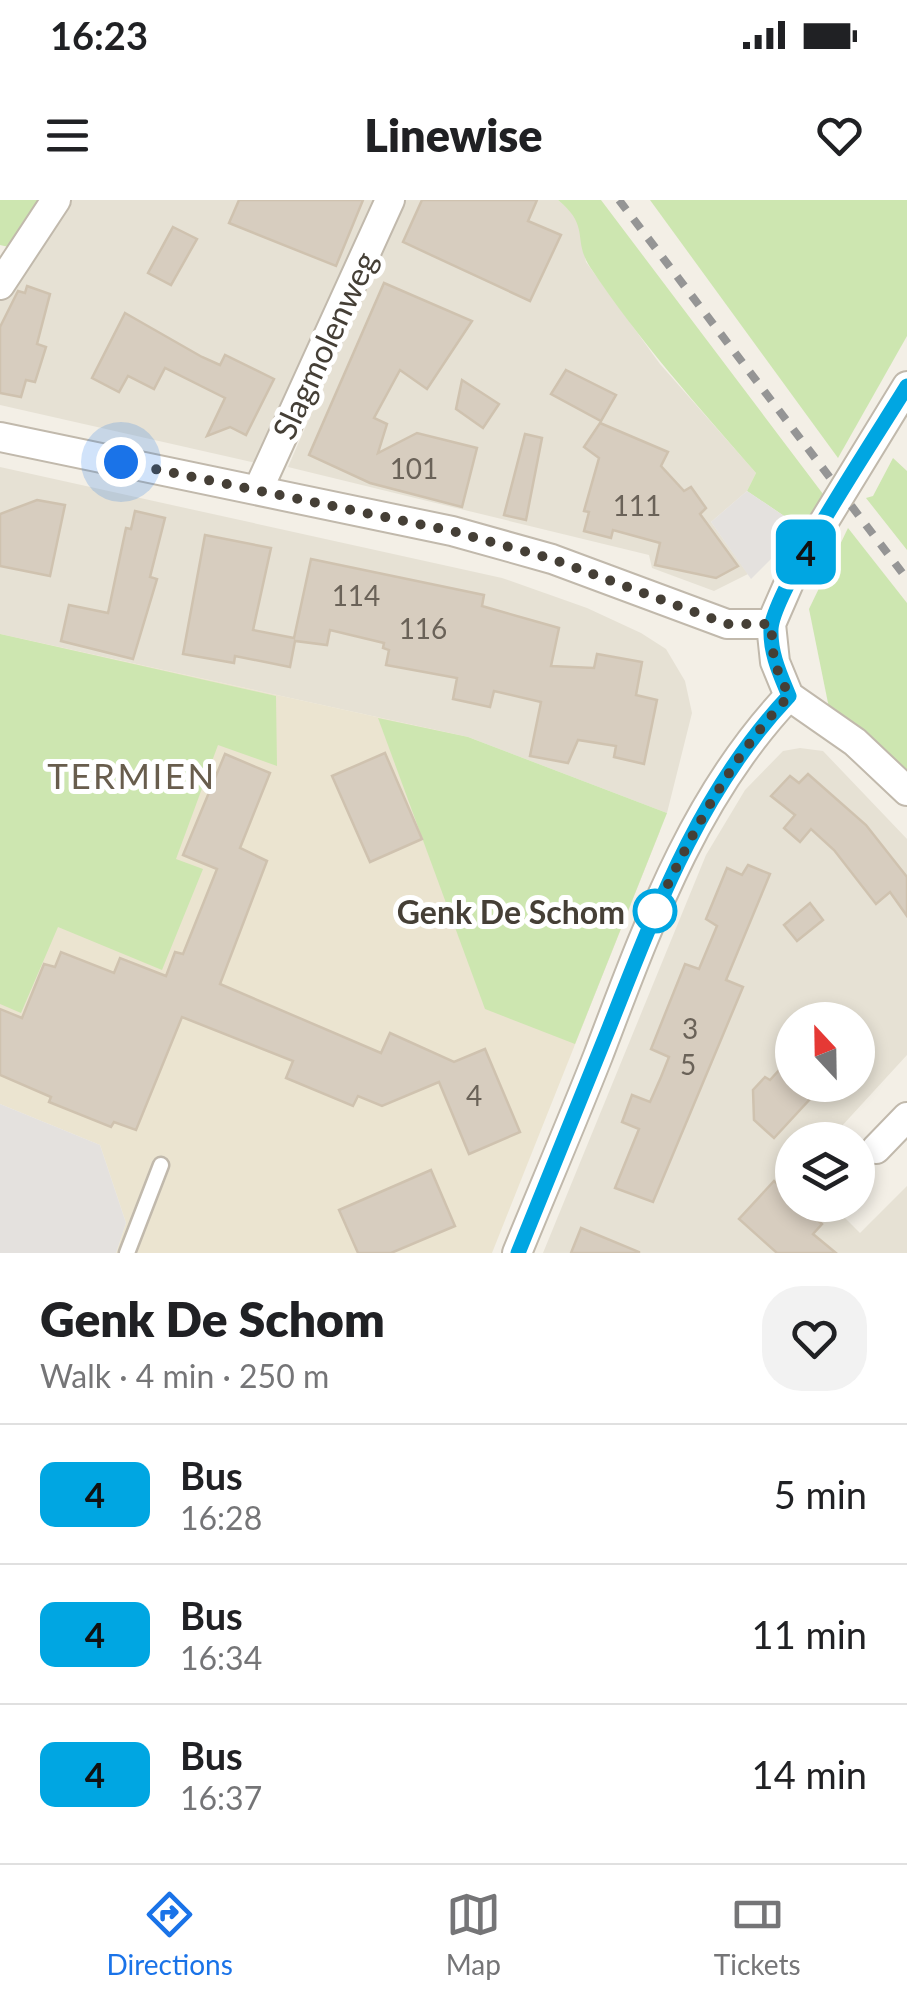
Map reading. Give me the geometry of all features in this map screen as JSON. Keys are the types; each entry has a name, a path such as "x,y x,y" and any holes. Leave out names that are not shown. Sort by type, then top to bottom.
{"street":[{"path":"0,285 56,200"},
{"name":"Slagmolenweg","path":"258,490 390,200"},
{"path":"907,386 796,569 771,624 774,662 789,696 856,742 907,791"},
{"path":"0,437 452,531 552,559 727,624 771,624"},
{"path":"518,1253 667,881 719,785 762,724 789,696"},
{"path":"876,1150 907,1118"}],"lane":[{"path":"127,1253 161,1166"}],"shaded area":[{"path":"64,200 381,200 260,464 0,405 0,299"},
{"path":"404,200 558,200 577,216 586,262 660,364 756,473 747,491 711,522 748,574 714,591 652,568 649,555 288,467"},
{"path":"0,467 502,578 587,608 641,633 666,649 685,681 692,713 667,813 468,737 0,634"},
{"path":"747,491 802,528 751,579 711,522"},
{"path":"0,634 468,737 660,831 492,1253 116,1253 126,1223 100,1145 0,1104"},
{"path":"783,751 823,751 907,839 907,1055 875,1090 875,1002 775,1002 775,1102 864,1102 846,1122 775,1122 775,1222 849,1222 860,1233 907,1186 907,1253 543,1253 706,855 745,790"},
{"path":"0,1104 100,1145 126,1223 116,1253 0,1253"}],"green space":[{"path":"0,200 44,200 13,248 0,245"},
{"path":"558,200 601,200 823,494 806,525 802,528 747,491 756,473 628,321 590,267 578,226"},
{"path":"650,200 907,200 907,336 838,458"},
{"path":"893,458 907,471 907,550 866,498 873,496"},
{"path":"848,528 907,603 907,772 829,708 809,609"},
{"path":"0,634 276,696 277,766 218,745 176,859 203,869 162,970 58,927 21,1013 0,1004"},
{"path":"378,718 468,737 667,813 575,1044 485,1009"}],"building":[{"path":"239,200 363,200 336,266 229,223"},
{"path":"422,200 537,200 528,221 561,235 530,301 403,242"},
{"path":"173,227 197,239 171,285 148,273"},
{"path":"384,283 472,321 427,389 400,370 374,418 387,424 378,453 417,433 477,448 462,507 370,483 309,455"},
{"path":"27,286 50,294 37,344 46,347 35,382 26,380 21,397 0,393 0,327 18,291 25,293"},
{"path":"125,313 220,365 225,355 274,379 246,435 230,427 207,436 225,398 165,368 154,389 128,376 119,392 92,378"},
{"path":"566,370 616,395 601,421 551,394"},
{"path":"462,380 499,404 483,428 456,409"},
{"path":"600,423 668,452 661,466 684,491 691,487 706,508 700,514 738,566 716,578 655,565 660,543 613,530 611,538 584,531 589,512 584,511 599,458 584,447"},
{"path":"525,434 542,438 526,520 504,515"},
{"path":"37,500 65,505 50,576 0,566 0,514"},
{"path":"135,511 165,518 150,577 157,579 133,659 61,641 69,605 108,613 126,528 131,529"},
{"path":"205,535 271,548 253,630 294,638 311,559 484,595 482,606 559,628 551,666 594,668 597,654 642,662 636,695 657,700 644,764 614,757 616,746 578,740 568,763 530,756 541,702 494,691 490,707 453,699 457,678 386,665 389,650 383,648 384,643 330,630 327,645 295,641 290,667 235,656 234,663 183,654"},
{"path":"385,753 422,839 370,862 332,776"},
{"path":"225,754 270,773 240,848 267,861 220,984 381,1053 390,1033 454,1062 485,1049 520,1132 469,1154 439,1082 382,1106 358,1096 353,1106 286,1078 293,1061 182,1017 136,1130 114,1122 111,1127 49,1102 51,1097 0,1075 0,1009 22,1018 44,964 55,967 61,952 114,973 120,958 166,976 175,952 183,954 217,869 183,855"},
{"path":"808,774 866,825 907,877 907,916 890,892 876,904 834,850 811,829 800,842 784,828 795,815 771,796 790,776 799,783"},
{"path":"748,865 770,874 726,980 743,987 653,1202 615,1188 639,1129 622,1122 632,1095 650,1102 661,1077 669,1057 651,1049 685,964 699,969 717,926 706,919 727,868 742,875"},
{"path":"810,903 823,920 797,941 784,925"},
{"path":"775,1075 775,1102 807,1102 789,1122 775,1122 774,1138 754,1120 753,1090 765,1077 770,1080"},
{"path":"431,1170 455,1226 391,1253 358,1253 339,1210"},
{"path":"774,1181 775,1222 820,1222 813,1234 836,1253 777,1253 739,1219"},
{"path":"581,1228 639,1252 639,1253 571,1253"}],"railway":[{"path":"619,200 907,579"}],"bus line":[{"name":"4","path":"518,1253 667,881 719,785 762,724 789,696 774,662 772,643 771,624 780,602 907,386"}],"place":[{"name":"Genk De Schom","path":"655,911"}],"district":[{"name":"TERMIEN","path":"132,775"}],"route":[{"path":"121,462 452,531 552,559 727,624 771,624 774,662 789,696 762,724 719,785 655,911"}]}
